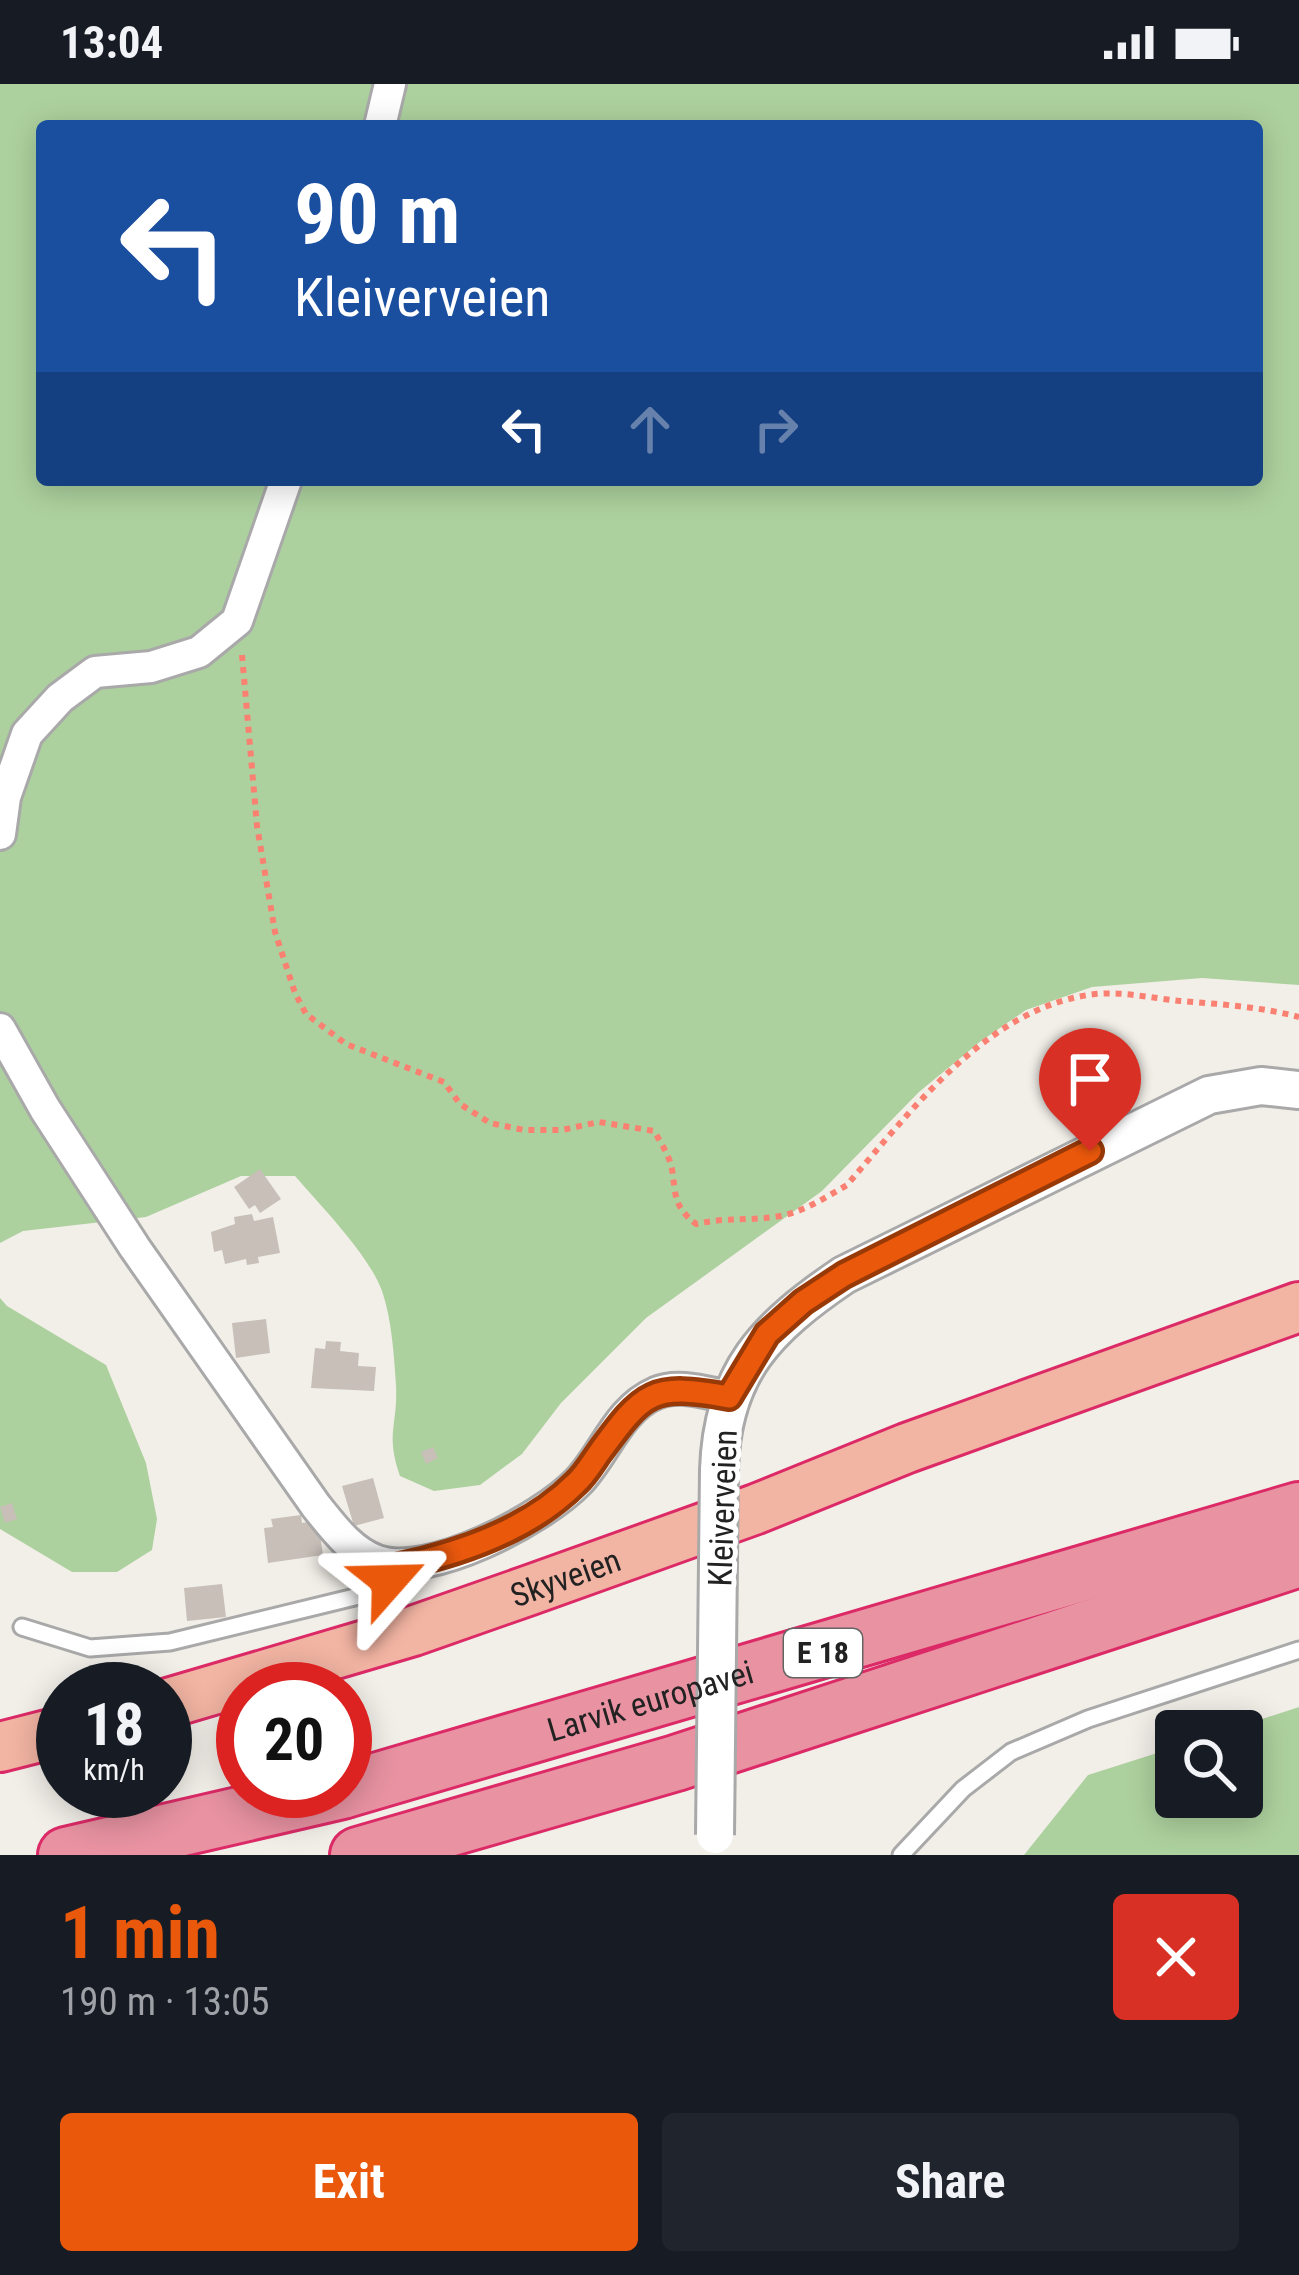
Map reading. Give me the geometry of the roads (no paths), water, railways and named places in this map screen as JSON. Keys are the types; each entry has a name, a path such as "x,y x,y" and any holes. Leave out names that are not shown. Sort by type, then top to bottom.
{"highway":[{"name":"Skyveien","path":"192,1696 413,1631 1299,1307"},
{"name":"Skyveien","path":"756,1509 1068,1420 1299,1342"},
{"name":"Larvik europavei","path":"372,1783 1299,1510"},
{"name":"Larvik europavei","path":"358,1855 676,1763 1299,1558"},
{"path":"0,1747 36,1738"},
{"name":"Larvik europavei","path":"66,1855 227,1818"}],"street":[{"path":"381,120 390,84"},
{"path":"0,834 4,797 27,734 60,698 95,672 152,667 200,652 237,621 284,486"},
{"path":"0,1029 135,1248 316,1506 341,1538 374,1561 400,1566 440,1558 522,1522 576,1484 625,1417 656,1393 679,1388 729,1397"},
{"name":"Kleiverveien","path":"713,1845 718,1807 720,1432 729,1397 767,1334 844,1275 1209,1095 1262,1086 1299,1090"}],"lane":[{"path":"22,1627 90,1648 170,1642 367,1594 389,1581 400,1566"},
{"path":"901,1855 963,1789 1011,1752 1088,1719 1299,1650"}]}
